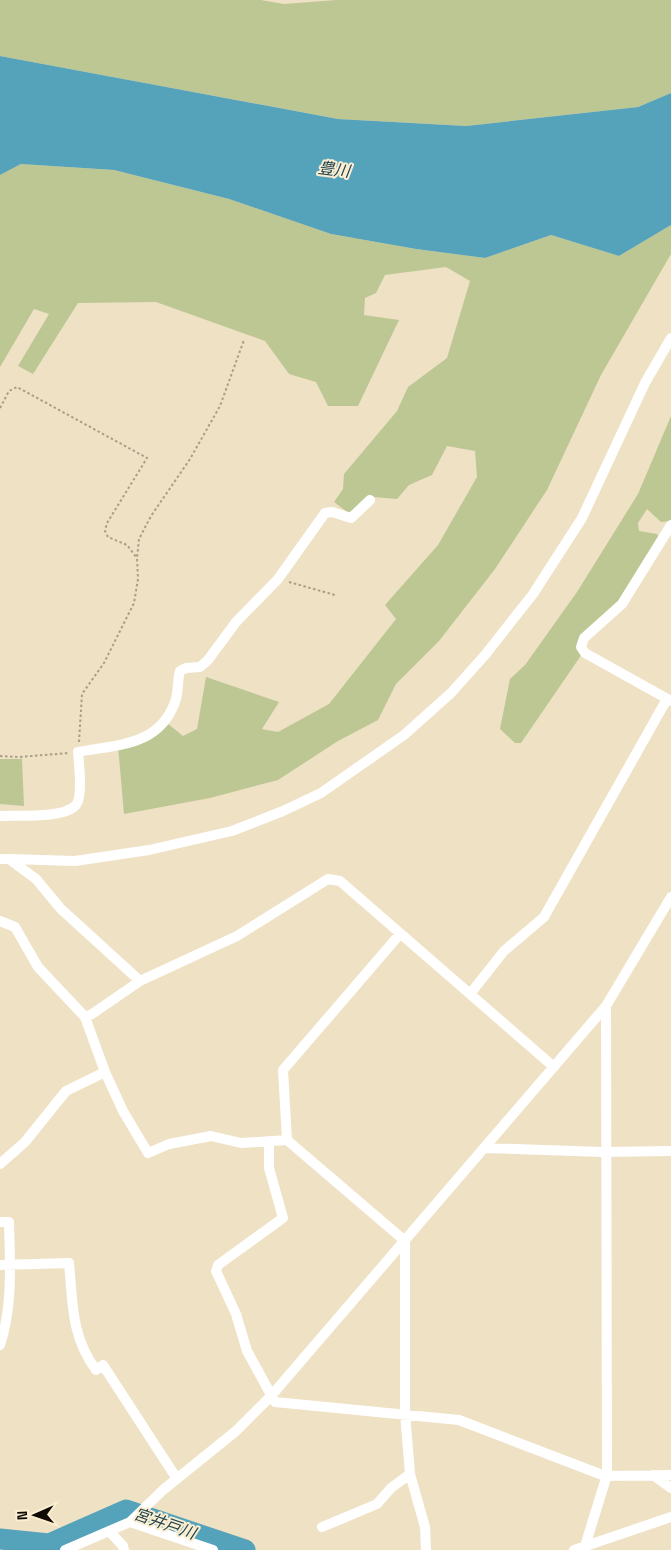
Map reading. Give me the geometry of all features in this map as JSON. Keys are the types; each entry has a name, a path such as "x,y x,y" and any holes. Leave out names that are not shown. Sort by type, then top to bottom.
{"street":[{"path":"4,859 74,861 149,850 232,831 322,793 404,735 450,693 485,655 533,594 582,518 645,383 671,338"},
{"path":"0,816 43,815 65,812 76,806 79,796 78,752 146,738 158,730 176,700 180,671 186,668 200,667 208,660 236,622 278,579 326,513 332,512 351,518 370,500"},
{"path":"470,994 504,951 544,917 669,700 585,653 582,651 581,643 584,638 622,604 671,525"},
{"path":"4,859 36,879 76,923 140,981"},
{"path":"85,1016 92,1014 140,981 237,936 328,879 340,881 554,1068"},
{"path":"65,1550 110,1532 131,1521 177,1478 236,1431 271,1396 606,1006 671,896"},
{"path":"0,921 15,927 38,967 85,1016 105,1072 124,1111 148,1153 169,1144 211,1136 241,1143 287,1140 405,1241 405,1413 410,1474 425,1527 426,1550"},
{"path":"287,1140 283,1070 400,934"},
{"path":"585,1546 607,1476 606,1006"},
{"path":"0,1164 25,1142 66,1091 105,1072"},
{"path":"269,1141 268,1168 282,1218 218,1265 216,1271 236,1314 247,1351 275,1402 405,1413 459,1420 607,1476 671,1475"},
{"path":"485,1148 607,1152 671,1151"},
{"path":"0,1222 9,1222 5,1265 8,1303 0,1345"},
{"path":"5,1265 68,1263 76,1333 84,1353 96,1370 103,1365 177,1478"},
{"path":"322,1527 377,1504 391,1488 410,1474"},
{"path":"653,1475 671,1488"},
{"path":"574,1550 671,1518"},
{"path":"131,1521 214,1550"},
{"path":"110,1532 123,1546 124,1550"}],"path":[{"path":"0,756 19,757 78,752 82,694 104,663 134,603 138,579 137,558 139,539 151,516 190,459 220,406 244,340"},
{"path":"0,408 9,392 17,388 147,458 107,523 105,531 108,537 127,545 137,558"},
{"path":"278,579 335,595"}],"green space":[{"path":"0,0 261,0 284,4 336,0 671,0 671,93 638,107 466,126 338,119 0,56"},
{"path":"21,164 114,170 229,199 331,234 416,249 485,258 551,235 619,256 671,225 671,254 601,375 547,490 495,569 439,641 396,684 378,720 338,741 278,780 210,798 124,814 118,746 139,744 146,741 157,734 167,723 183,736 197,729 206,677 279,702 262,729 278,732 329,704 396,619 385,605 438,545 477,477 475,451 447,446 432,475 409,485 397,499 373,497 350,514 334,502 343,489 344,474 397,411 408,387 447,358 470,281 446,267 385,275 376,293 365,298 364,315 399,320 358,406 328,406 316,382 289,374 265,341 156,302 78,303 33,374 18,366 49,314 34,309 0,367 0,175"},
{"path":"671,416 671,521 661,522 647,509 638,523 639,531 657,534 660,539 621,603 592,630 582,654 521,743 515,743 500,729 510,679 525,665 577,592 638,494"},
{"path":"0,759 22,759 24,806 0,804"}],"water":[{"name":"豊川","path":"0,56 338,119 466,126 638,107 671,93 671,225 619,256 551,235 485,258 416,249 331,234 229,199 114,170 21,164 0,175"}],"waterway":[{"name":"宮井戸川","path":"0,1539 49,1544 126,1510 245,1550"}]}
